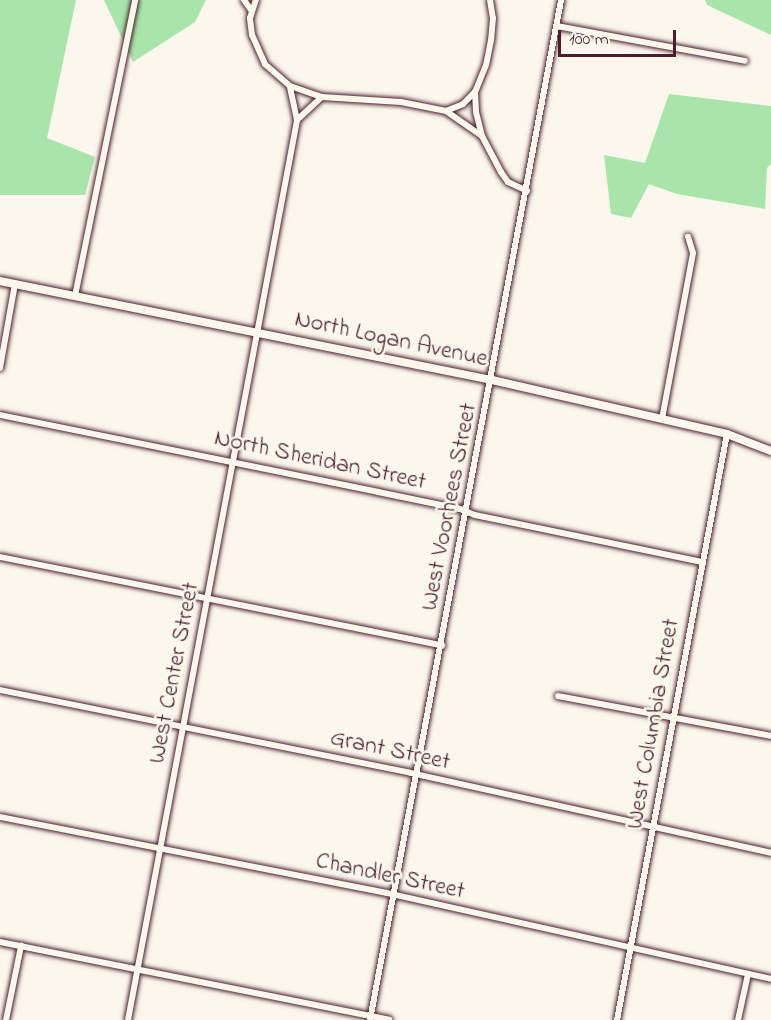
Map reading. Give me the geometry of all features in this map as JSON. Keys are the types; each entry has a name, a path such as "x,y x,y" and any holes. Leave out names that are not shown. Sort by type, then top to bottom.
{"street":[{"path":"75,296 135,0"},
{"path":"244,0 251,10"},
{"path":"256,0 251,10 252,35 266,64 290,86 322,97 401,102 446,111 482,136"},
{"path":"446,111 463,104 475,92 486,65 493,18 490,0"},
{"name":"West Voorhees Street","path":"370,1018 492,380 561,0"},
{"path":"557,26 745,61"},
{"path":"290,86 297,120"},
{"path":"475,92 476,112 482,136 508,182 527,191"},
{"path":"297,120 322,97"},
{"name":"West Center Street","path":"128,1020 297,120"},
{"path":"662,419 693,253 688,237"},
{"name":"North Logan Avenue","path":"0,281 492,380 727,434 771,451"},
{"path":"0,368 15,284"},
{"name":"North Sheridan Street","path":"0,415 702,562"},
{"name":"West Columbia Street","path":"617,1020 727,434"},
{"path":"0,557 442,645"},
{"name":"Grant Street","path":"0,690 418,774 771,853"},
{"path":"558,696 673,719 771,735"},
{"name":"Chandler Street","path":"0,817 393,895 771,979"},
{"path":"0,942 389,1020"},
{"path":"6,1020 21,946"},
{"path":"738,1020 748,974"}],"green space":[{"path":"0,0 76,0 47,138 95,157 85,195 0,195"},
{"path":"104,0 206,0 195,22 133,62"},
{"path":"705,0 771,0 771,35 707,5"},
{"path":"669,94 771,106 771,164 767,168 765,209 677,194 649,184 631,218 611,214 604,155 645,163"}]}
